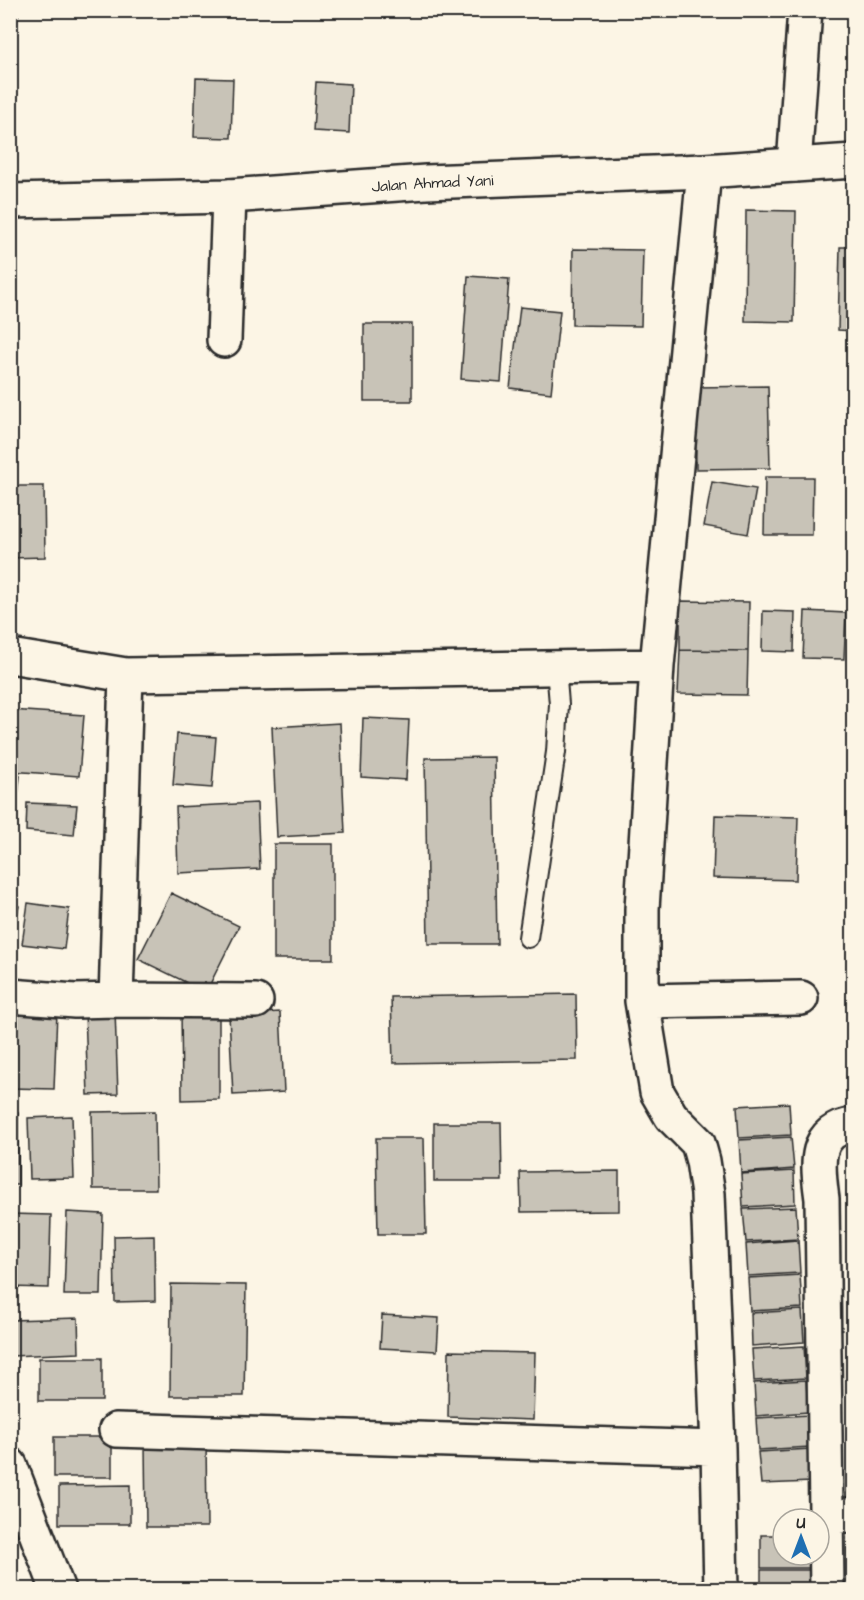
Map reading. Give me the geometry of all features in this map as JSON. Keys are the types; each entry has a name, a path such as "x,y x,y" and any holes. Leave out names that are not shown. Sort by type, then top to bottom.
{"street":[{"path":"794,165 805,10"},
{"name":"Jalan Ahmad Yani","path":"10,201 229,196 426,182 704,171 854,161"},
{"path":"704,171 657,666 642,909 642,1001 657,1092 671,1116 698,1143 708,1194 721,1590"},
{"path":"224,340 229,196"},
{"path":"10,656 126,675 657,666"},
{"path":"116,1000 126,675"},
{"path":"10,996 75,1001 256,1001"},
{"path":"642,1001 801,998"},
{"path":"827,1590 839,1517 822,1199 818,1164 824,1142 831,1132 854,1125"},
{"path":"116,1430 718,1448"},
{"path":"10,1465 58,1590"}],"lane":[{"path":"528,938 556,752 559,704 556,668"}],"building":[{"path":"10,10 20,11 10,35"},
{"path":"196,78 233,79 231,138 194,137"},
{"path":"316,82 351,84 349,133 313,131"},
{"path":"746,210 796,211 794,322 745,321"},
{"path":"840,247 854,247 854,331 838,330"},
{"path":"573,249 643,250 641,326 572,325"},
{"path":"468,276 509,279 501,382 461,379"},
{"path":"520,307 560,311 551,393 510,388"},
{"path":"364,324 412,324 412,401 364,401"},
{"path":"768,386 770,468 696,469 695,387"},
{"path":"765,477 813,477 812,535 764,535"},
{"path":"712,482 756,489 748,534 704,526"},
{"path":"10,486 44,486 45,557 10,558"},
{"path":"680,601 749,602 748,651 680,650"},
{"path":"763,611 795,612 794,652 762,651"},
{"path":"805,611 846,613 844,659 803,658"},
{"path":"680,650 748,651 747,695 678,694"},
{"path":"10,710 84,715 79,776 10,771"},
{"path":"363,718 409,720 406,780 361,777"},
{"path":"340,723 345,833 277,837 272,727"},
{"path":"177,734 216,737 212,788 173,785"},
{"path":"494,757 497,944 428,944 425,758"},
{"path":"10,775 20,776 17,805 10,805"},
{"path":"27,803 77,805 74,835 26,831"},
{"path":"257,803 260,869 178,873 176,807"},
{"path":"715,815 798,817 796,880 713,878"},
{"path":"274,844 333,844 333,959 274,959"},
{"path":"171,893 239,926 206,992 138,959"},
{"path":"28,903 69,909 64,949 22,944"},
{"path":"10,904 19,906 10,948"},
{"path":"576,994 577,1060 393,1063 391,997"},
{"path":"181,1007 219,1007 219,1099 182,1100"},
{"path":"10,1011 57,1012 54,1089 10,1088"},
{"path":"115,1011 118,1094 88,1095 85,1012"},
{"path":"280,1012 284,1092 233,1095 229,1015"},
{"path":"789,1103 791,1135 739,1138 737,1106"},
{"path":"155,1111 156,1189 93,1189 92,1112"},
{"path":"10,1112 18,1112 18,1185 10,1185"},
{"path":"72,1116 74,1178 30,1179 28,1118"},
{"path":"434,1123 501,1123 502,1181 434,1181"},
{"path":"791,1137 794,1169 741,1173 739,1140"},
{"path":"376,1138 424,1138 426,1234 378,1234"},
{"path":"619,1171 619,1211 521,1212 520,1172"},
{"path":"794,1171 795,1204 743,1207 741,1174"},
{"path":"796,1207 798,1239 746,1242 743,1209"},
{"path":"67,1212 103,1214 101,1295 64,1295"},
{"path":"10,1214 51,1215 49,1288 10,1287"},
{"path":"154,1235 155,1301 115,1302 114,1236"},
{"path":"798,1240 800,1273 748,1276 746,1244"},
{"path":"800,1275 802,1308 750,1311 748,1278"},
{"path":"171,1284 246,1285 244,1396 170,1396"},
{"path":"802,1310 804,1342 752,1346 751,1313"},
{"path":"382,1315 439,1318 437,1351 380,1348"},
{"path":"78,1318 79,1353 11,1356 10,1320"},
{"path":"804,1346 806,1378 754,1381 752,1349"},
{"path":"449,1351 535,1353 533,1420 448,1417"},
{"path":"39,1358 102,1358 102,1401 39,1401"},
{"path":"806,1380 808,1412 756,1416 754,1383"},
{"path":"809,1415 811,1447 758,1450 756,1418"},
{"path":"54,1437 112,1437 112,1477 54,1477"},
{"path":"206,1441 207,1527 146,1527 145,1443"},
{"path":"811,1449 812,1482 761,1484 758,1452"},
{"path":"130,1485 130,1524 59,1524 59,1486"},
{"path":"761,1535 771,1535 771,1567 814,1567 814,1568 761,1568"},
{"path":"761,1570 814,1570 813,1590 761,1590"}]}
